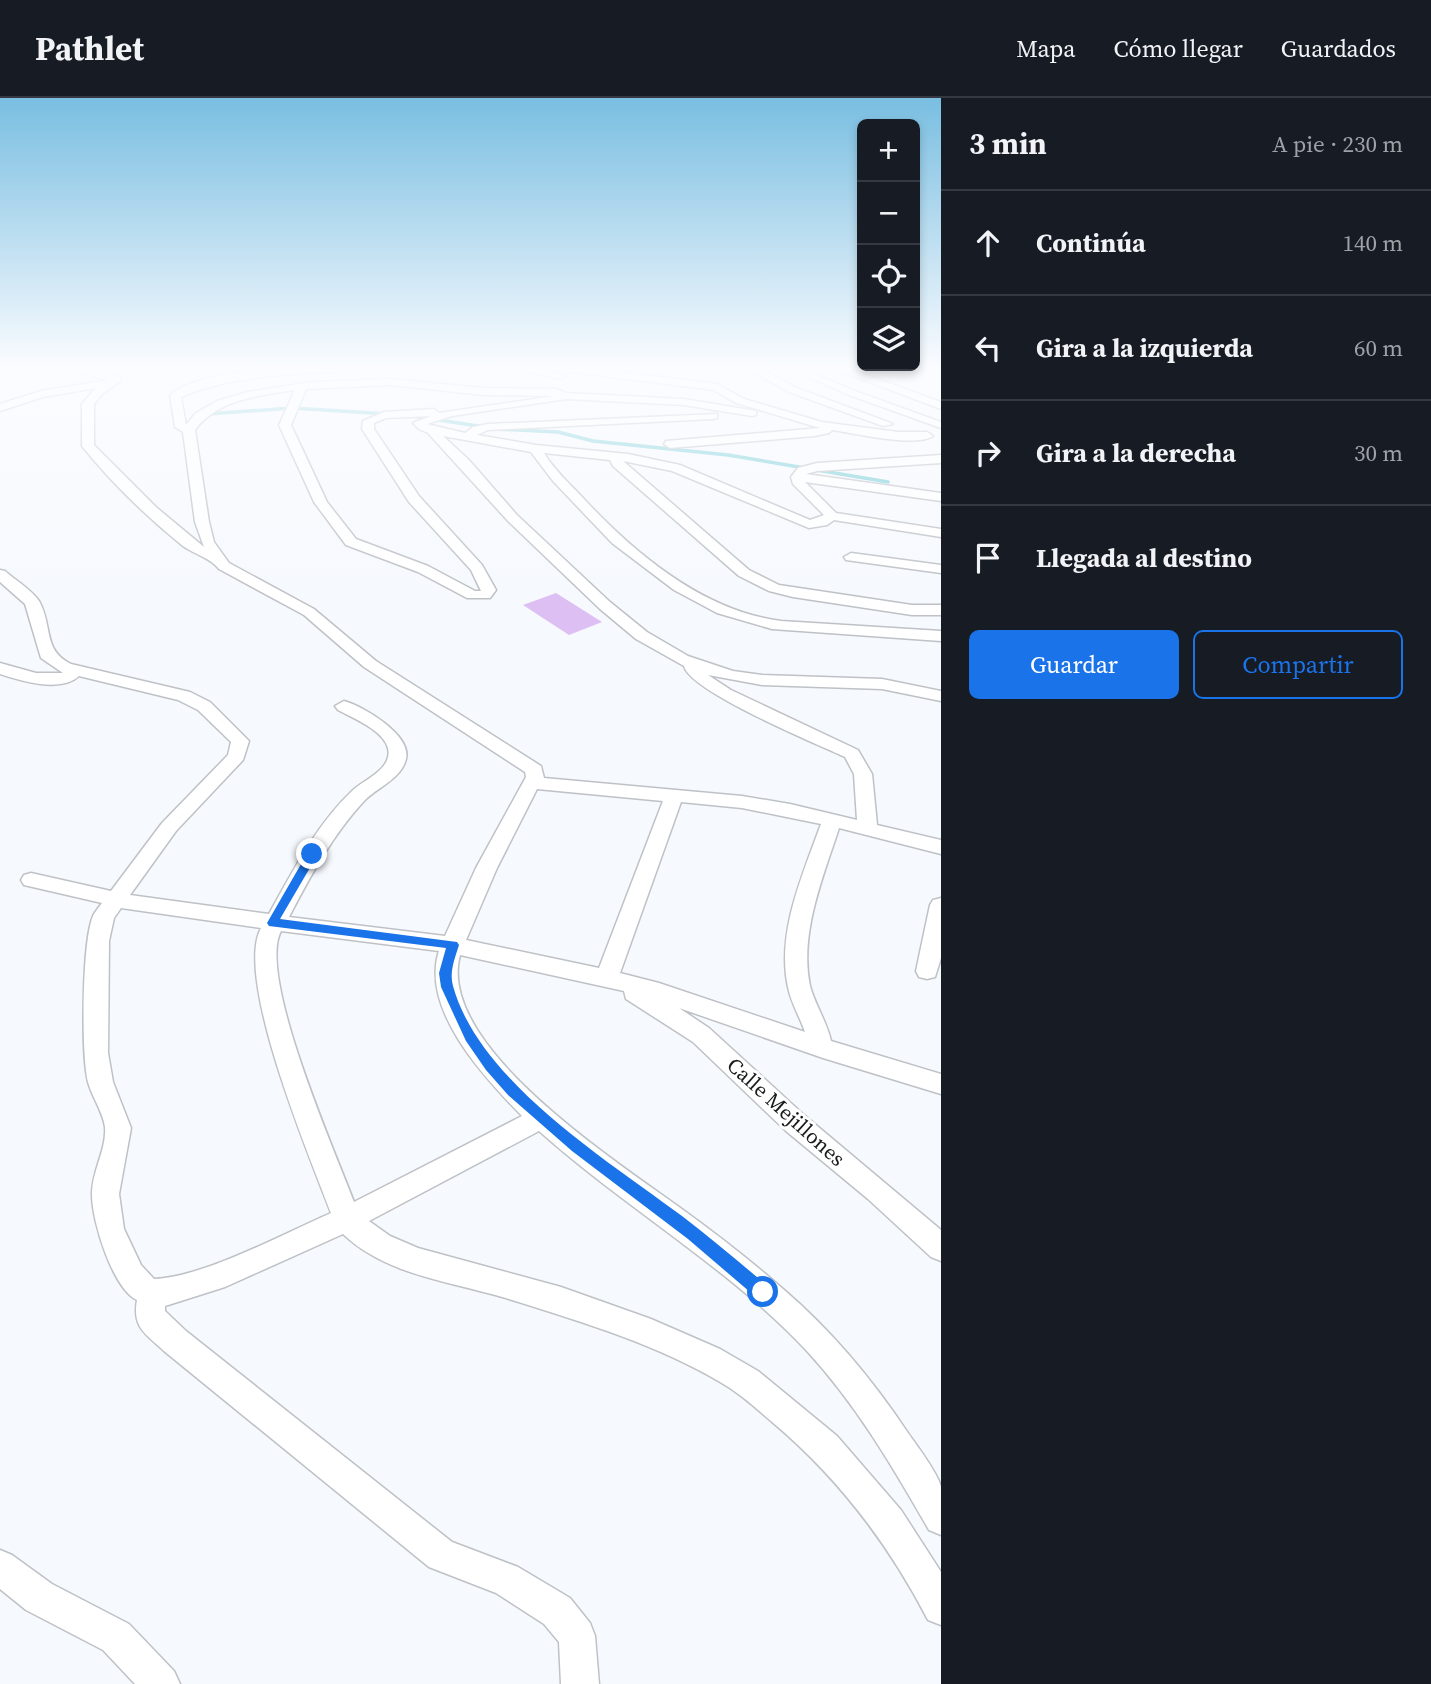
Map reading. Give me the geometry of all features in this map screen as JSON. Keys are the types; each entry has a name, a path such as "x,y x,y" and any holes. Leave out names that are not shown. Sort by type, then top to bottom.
{"street":[{"path":"89,440 89,446 183,540 205,557 219,559"},
{"path":"190,440 202,522 207,541 219,559 235,573 309,612 370,664 530,765 535,777 503,830 480,878 453,945 445,973 455,1010 491,1066 543,1117 626,1185 694,1234 816,1339 892,1435 941,1518"},
{"path":"292,440 328,517 343,535 351,541 423,569 465,592 485,595 489,590 477,568 414,499 375,440"},
{"path":"440,440 458,455 510,516 554,554 601,604 664,652 692,665 729,676 897,685 941,696"},
{"path":"484,440 657,463 693,473 809,524 822,522 832,516"},
{"path":"670,444 723,440"},
{"path":"536,449 593,518 615,537 687,590 727,611 743,618 779,625 941,636"},
{"path":"616,457 617,463 744,573 793,593 912,610 941,610"},
{"path":"797,477 802,471 817,467 941,458"},
{"path":"797,477 799,484 832,516 941,533"},
{"path":"797,477 941,497"},
{"path":"851,557 941,569"},
{"path":"0,574 32,602 47,655 56,663 184,696 204,706 240,741 237,756 169,827 103,917 98,941 96,1053 101,1082 118,1128 105,1194 110,1229 131,1275 140,1287 153,1293 173,1292 215,1277 347,1219 543,1117"},
{"path":"692,665 694,672 714,688 852,754 863,775 867,828"},
{"path":"0,668 13,673 61,679 73,674 71,669"},
{"path":"344,706 386,731 397,747 397,759 390,771 359,795 312,854 266,939 267,966 280,1042 347,1219 363,1236 393,1254 499,1283 611,1319 687,1348 739,1376 794,1419 875,1499 920,1567 941,1607"},
{"path":"531,783 675,795 790,810 941,847"},
{"path":"618,980 660,829 675,795"},
{"path":"820,1047 820,1034 805,1007 798,984 797,963 800,928 832,821"},
{"path":"31,880 198,914 453,945 618,980 941,1084"},
{"path":"927,971 941,905"},
{"name":"Calle Mejillones","path":"618,980 633,993 668,1012 701,1035 794,1123 878,1191 941,1248"},
{"path":"153,1293 149,1317 175,1341 441,1555 506,1579 557,1611 577,1636 580,1684"},
{"path":"0,1567 40,1597 116,1637 161,1684"}],"shaded area":[{"path":"556,593 602,622 569,635 523,605"}],"waterway":[{"path":"589,440 728,455 888,482"}],"route":[{"path":"312,854 273,923 453,945 445,973 455,1010 470,1038 513,1091 577,1146 694,1234 763,1292"}]}
